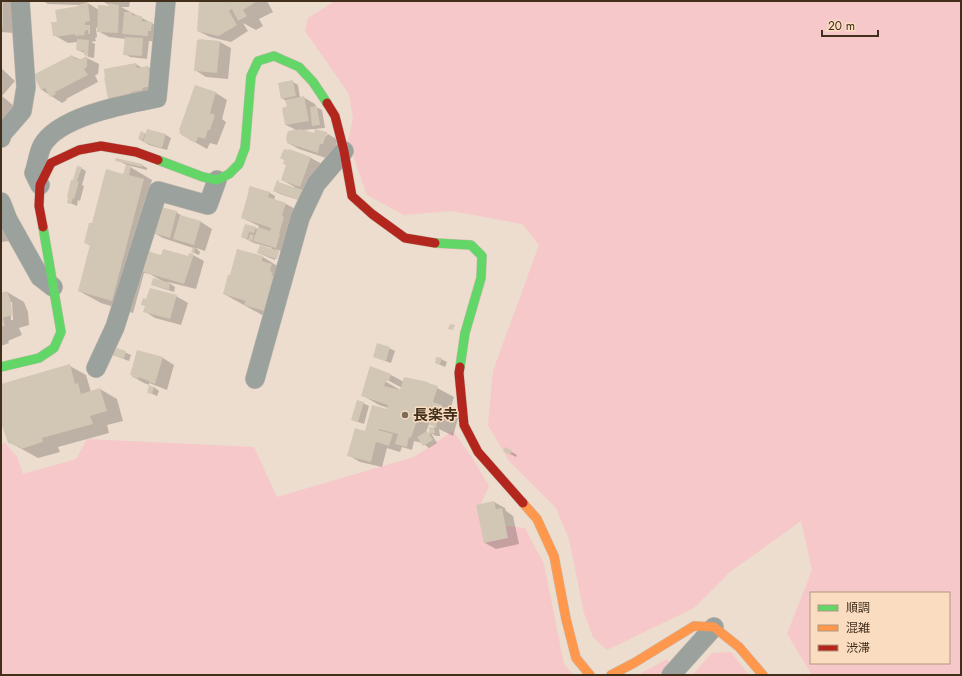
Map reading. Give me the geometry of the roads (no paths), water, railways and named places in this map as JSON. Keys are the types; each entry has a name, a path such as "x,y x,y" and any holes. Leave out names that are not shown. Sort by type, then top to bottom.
{"street":[{"path":"1,138 2,134 22,111 26,87 20,1"},
{"path":"40,185 34,173 42,146 52,134 69,124 95,113 157,98 166,1"},
{"path":"1,367 39,358 54,348 61,332 39,206 40,185 51,163 79,150 101,146 136,152 203,177 217,180 229,174 239,164 245,148 252,76 258,62 274,56 299,67 313,82 335,116 344,151 352,196 372,214 405,238 435,244 471,245 482,256 481,278 465,332 459,373 464,425 478,452 537,519 554,556 566,619 576,658 590,675"},
{"path":"255,379 300,218 316,184 344,151"},
{"path":"96,368 115,327 158,190 208,205 217,180"},
{"path":"1,202 8,220 40,277 53,286"},
{"path":"611,675 634,663 694,626 714,627 739,647 763,675"},
{"path":"671,675 714,627"}],"place":[{"name":"長楽寺","path":"405,415"}]}
